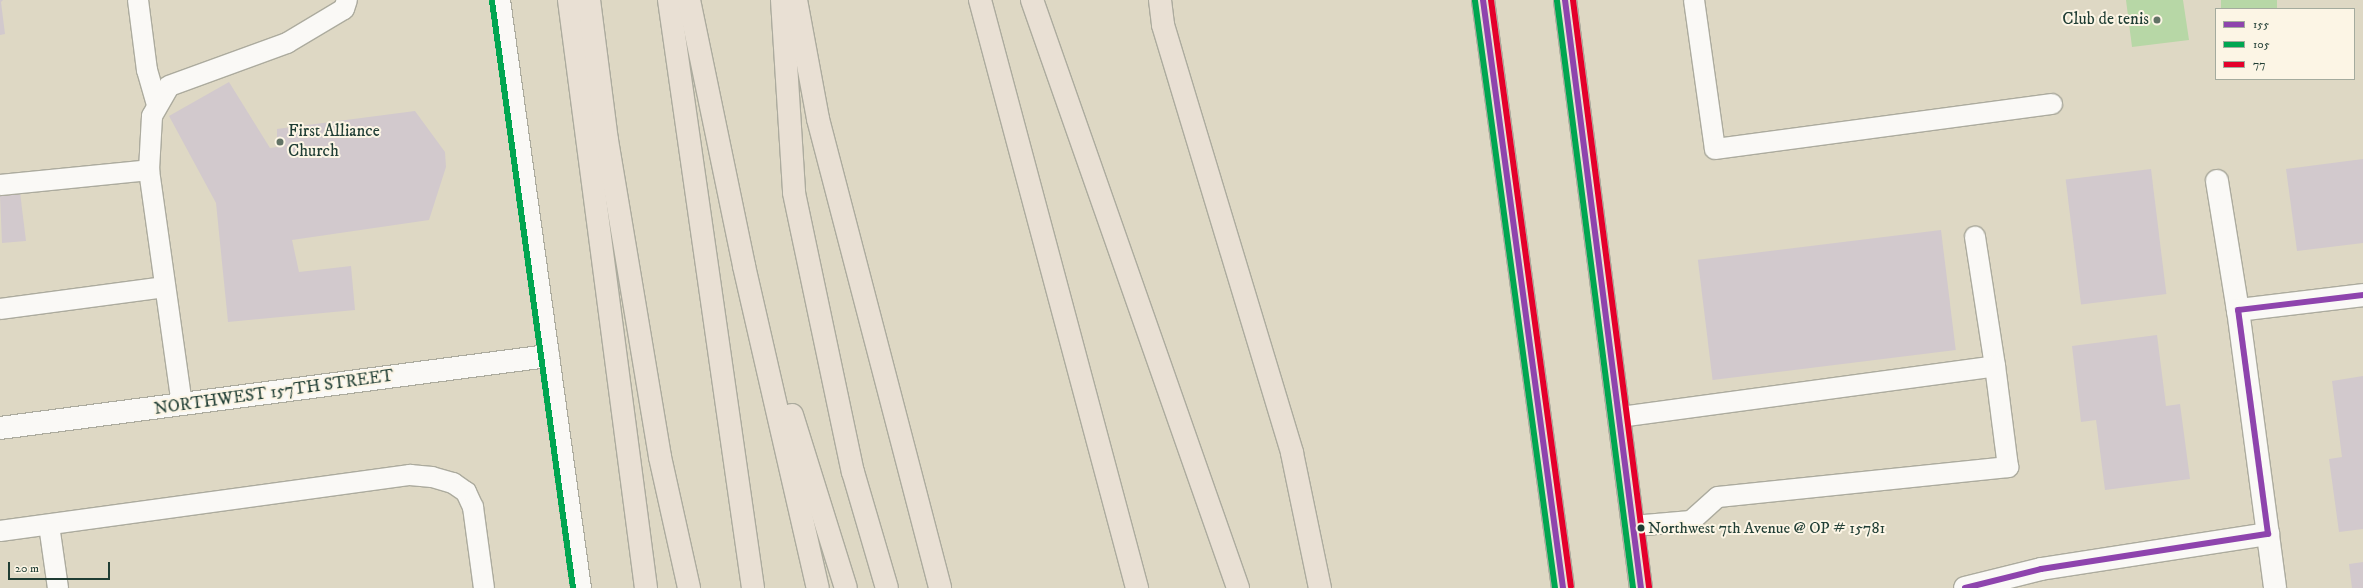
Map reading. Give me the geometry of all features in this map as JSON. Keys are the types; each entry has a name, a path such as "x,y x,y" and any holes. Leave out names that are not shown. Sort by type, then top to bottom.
{"main road":[{"path":"569,0 646,588"},
{"path":"589,0 607,140 660,457 689,588"},
{"path":"669,0 753,588"},
{"path":"689,0 744,266 818,588"},
{"path":"782,0 794,193 853,472 887,588"},
{"path":"796,0 818,119 940,588"},
{"path":"980,0 1137,588"},
{"path":"1032,0 1238,588"},
{"path":"1160,0 1163,25 1292,453 1320,588"},
{"path":"1483,0 1562,588"},
{"path":"1565,0 1641,588"},
{"path":"744,266 846,588"}],"street":[{"path":"2217,180 2238,310 2268,534 2271,587"},
{"path":"2238,310 2363,295"},
{"name":"NORTHWEST 157TH STREET","path":"0,428 548,356"},
{"path":"1965,588 2041,569 2268,534"}],"lane":[{"path":"138,0 148,70 157,106"},
{"path":"182,405 148,170 152,116 168,86 287,43 344,9 347,0"},
{"path":"500,0 581,588"},
{"path":"1694,0 1715,149 2052,104"},
{"path":"0,185 148,170"},
{"path":"1633,526 1691,521 1718,497 2008,467 1995,366 1975,237"},
{"path":"0,309 166,287"},
{"path":"1620,417 1995,366"},
{"path":"0,531 410,475 432,477 453,483 466,492 473,507 484,588"},
{"path":"49,525 58,588"}],"green space":[{"name":"Club de tenis","path":"2126,0 2183,0 2189,40 2132,47"},
{"path":"2221,0 2277,0 2277,8 2221,8"}],"building":[{"path":"0,0 3,0 1,2 5,34 0,35"},
{"path":"229,82 270,148 277,147 277,129 415,111 445,152 446,167 429,220 292,240 299,272 351,266 355,310 228,322 216,203 169,116"},
{"path":"2363,159 2363,243 2297,251 2286,169"},
{"path":"2151,169 2166,294 2081,305 2066,179"},
{"path":"20,192 26,241 2,243 0,195"},
{"path":"1941,230 1956,350 1713,380 1698,260"},
{"path":"2157,335 2166,406 2180,404 2190,479 2105,490 2096,420 2081,422 2072,346"},
{"path":"2363,376 2363,529 2339,532 2329,459 2342,457 2332,381"},
{"path":"2363,562 2363,588 2352,588 2349,564"}],"transit line":[{"name":"155","path":"1483,0 1563,588"},
{"name":"77","path":"1491,0 1571,587"},
{"name":"155","path":"1565,0 1641,588"},
{"name":"77","path":"1573,0 1649,587"},
{"name":"105","path":"492,1 573,588"},
{"name":"105","path":"1475,1 1555,588"},
{"name":"105","path":"1557,1 1633,588"},
{"name":"155","path":"1965,588 2041,569 2268,534 2238,310 2363,295"}],"place":[{"name":"Club de tenis","path":"2157,20"},
{"name":"First Alliance Church","path":"280,142"},
{"name":"Northwest 7th Avenue @ OP # 15781","path":"1641,528"}]}
